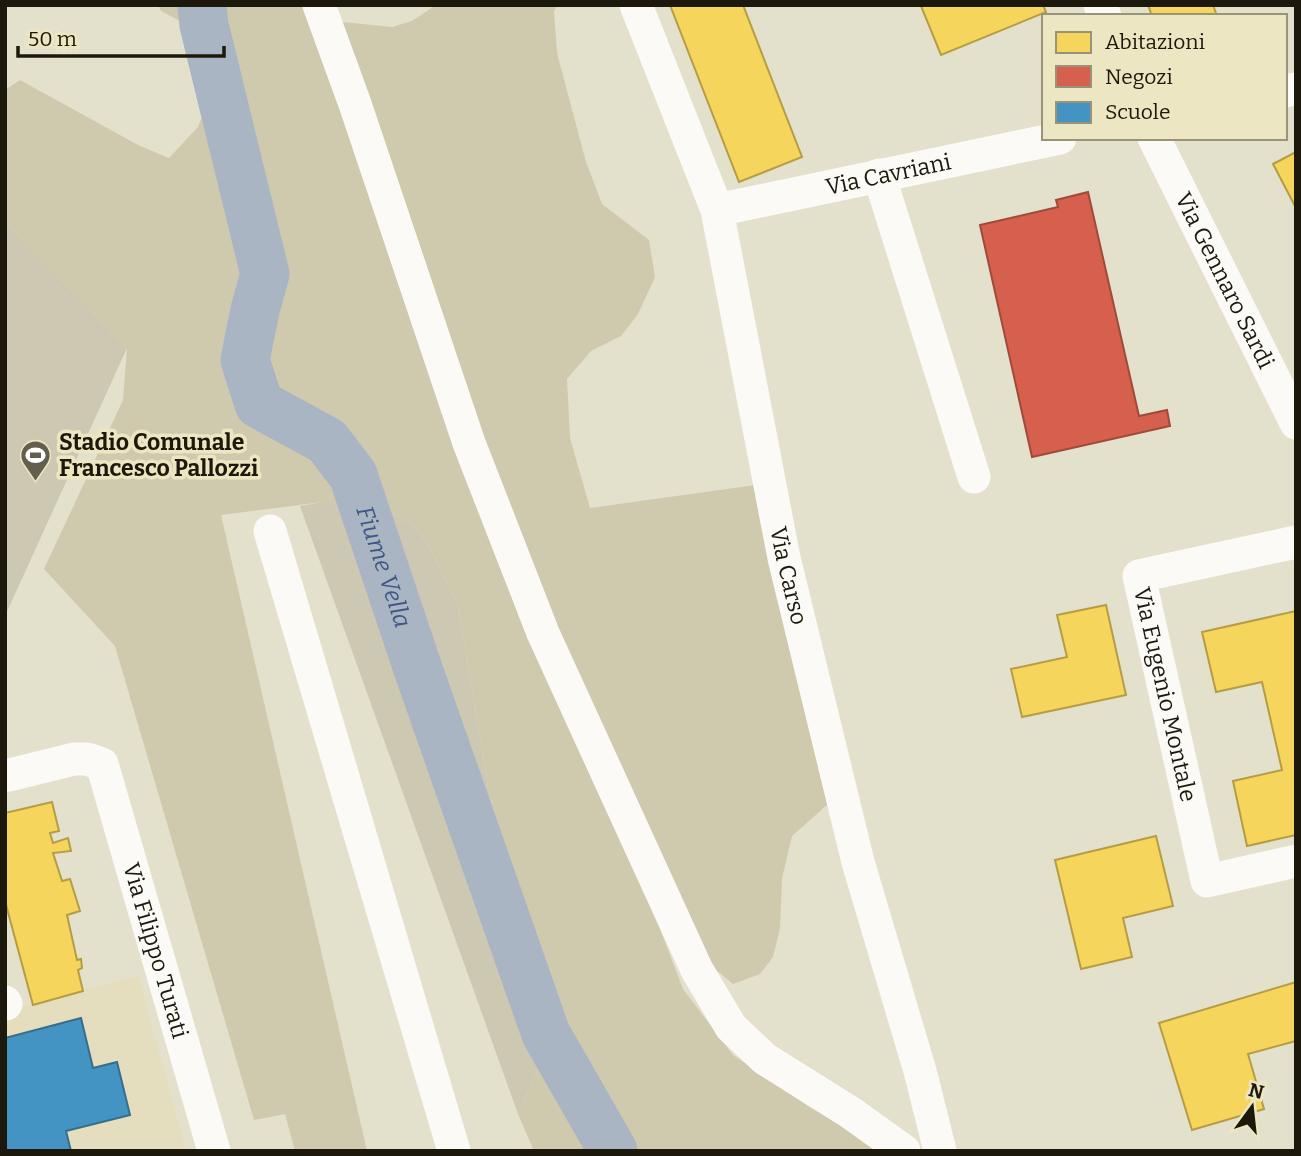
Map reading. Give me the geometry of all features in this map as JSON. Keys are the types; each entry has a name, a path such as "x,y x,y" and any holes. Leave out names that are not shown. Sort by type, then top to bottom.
{"street":[{"name":"Via Carso","path":"636,5 717,210 784,558 859,862 920,1071 940,1151"},
{"path":"319,7 355,104 469,443 538,620 697,970 731,1027 765,1059 904,1151"},
{"name":"Via Cavriani","path":"717,210 1050,140"},
{"name":"Via Gennaro Sardi","path":"1155,140 1296,423"},
{"path":"878,175 974,477"},
{"path":"270,531 454,1151"},
{"name":"Via Eugenio Montale","path":"1296,542 1139,576 1207,881 1296,861"},
{"name":"Via Filippo Turati","path":"5,776 74,759 87,759 102,764 214,1151"}],"shaded area":[{"path":"158,5 303,5 317,31 683,989 733,1055 808,1106 884,1151 534,1151 518,1114 558,1025 559,1010 508,870 488,786 458,606 433,554 415,526 372,503 323,502 221,515 367,1151 295,1151 285,1114 254,1120 115,646 44,569 123,400 127,348 5,222 5,90 20,80 138,145 169,158 198,127 207,104 201,48 180,21 161,11"},
{"path":"436,5 557,5 554,12 557,53 586,162 602,204 649,240 655,277 638,314 621,336 591,351 567,379 570,438 590,508 763,484 833,793 827,805 792,836 782,878 780,928 773,957 760,974 733,984 710,965 542,604 333,21 392,27 412,21"},
{"name":"Stadio Comunale Francesco Pallozzi","path":"5,222 127,348 5,616"},
{"path":"323,502 372,503 415,526 433,554 458,606 488,786 508,870 559,1010 558,1025 518,1114 300,506"},
{"path":"138,976 186,1151 5,1151 5,1011"}],"building: Abitazioni":[{"path":"670,5 743,5 802,157 739,182"},
{"path":"1043,5 1046,12 941,55 921,6"},
{"path":"1148,5 1213,5 1216,14 1151,14"},
{"path":"1296,152 1296,208 1273,164"},
{"path":"1106,605 1126,695 1022,717 1011,669 1067,657 1057,615"},
{"path":"1296,611 1296,835 1247,846 1233,781 1282,770 1262,682 1216,692 1202,632"},
{"path":"52,802 59,831 50,833 53,843 68,838 71,851 53,853 62,881 70,879 80,911 67,915 77,960 81,959 82,968 78,970 83,991 33,1005 5,901 5,813"},
{"path":"1156,836 1173,906 1123,918 1132,957 1081,969 1055,860"},
{"path":"1296,982 1296,1041 1248,1054 1264,1109 1192,1130 1159,1023"}],"building: Negozi":[{"path":"1088,192 1139,416 1167,410 1170,426 1032,457 980,225 1058,207 1056,200"}],"building: Scuole":[{"path":"81,1018 93,1068 117,1062 130,1115 66,1131 71,1151 5,1151 5,1038"}],"waterway":[{"name":"Fiume Vella","path":"202,5 204,25 265,274 245,360 259,404 327,441 353,475 546,1034 613,1151"}],"place":[{"name":"Stadio Comunale Francesco Pallozzi","path":"36,482"}]}
